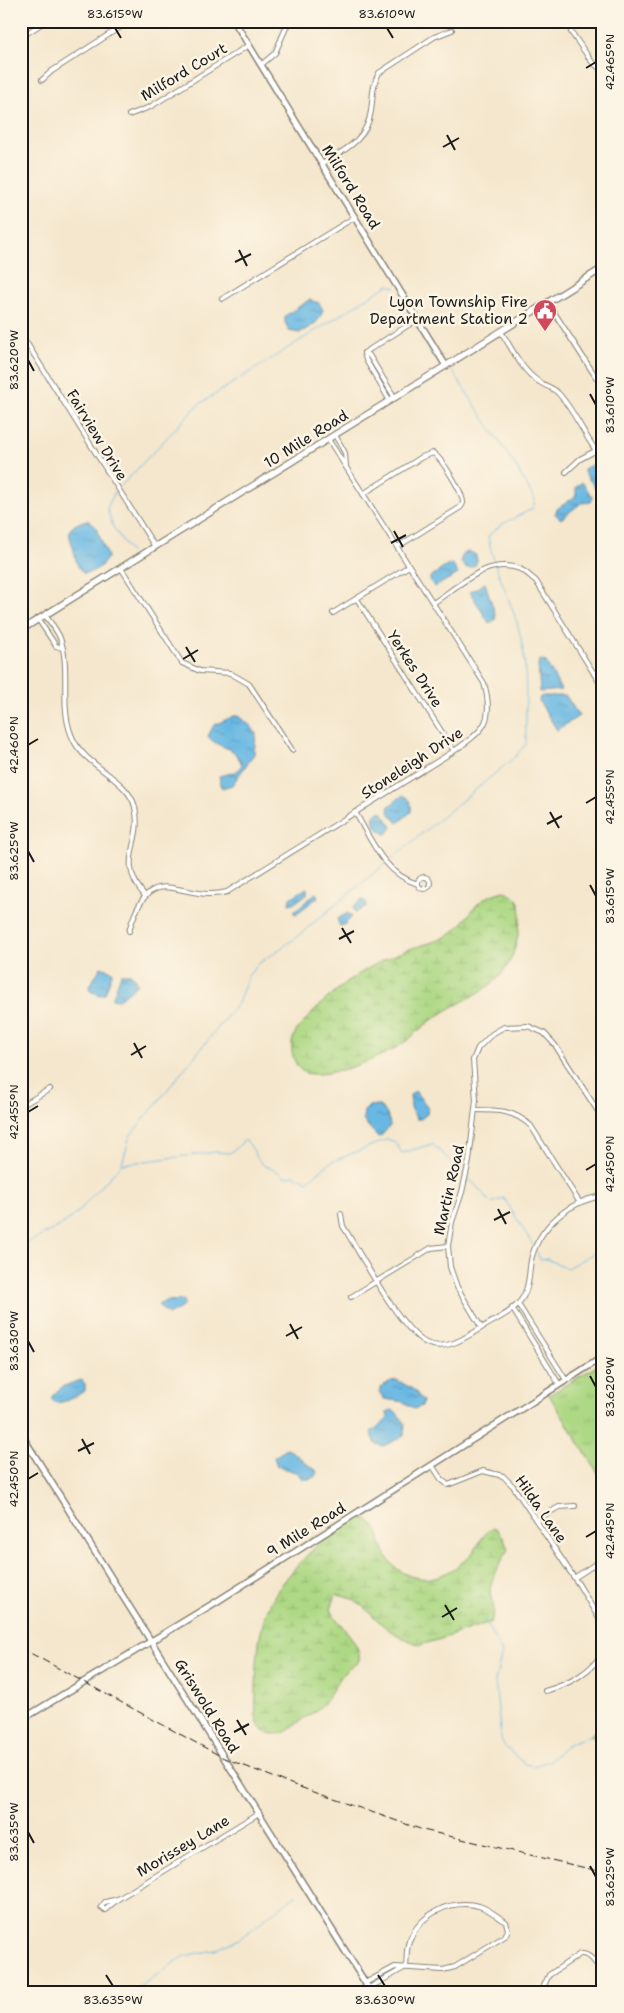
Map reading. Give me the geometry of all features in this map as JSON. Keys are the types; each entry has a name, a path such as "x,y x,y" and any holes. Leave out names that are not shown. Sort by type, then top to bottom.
{"main road":[{"name":"10 Mile Road","path":"21,630 603,268"}],"street":[{"path":"21,37 46,21"},
{"path":"42,80 52,70 130,21"},
{"name":"Milford Road","path":"234,21 446,366"},
{"path":"261,65 275,52 289,21"},
{"path":"322,164 352,146 363,134 368,126 375,80 379,73 434,37 452,30"},
{"path":"571,32 583,51 603,71"},
{"name":"Milford Court","path":"129,115 150,107 249,46"},
{"path":"222,299 355,217"},
{"path":"548,302 603,388"},
{"path":"393,399 366,360 364,353 418,319"},
{"path":"501,332 526,370 538,381 556,390 595,451 603,460"},
{"name":"Fairview Drive","path":"21,334 155,547"},
{"name":"Stoneleigh Drive","path":"335,435 345,453 346,467"},
{"name":"Stoneleigh Drive","path":"145,896 166,887 213,896 227,892 454,751 480,732 488,716 489,699 484,683 328,439"},
{"path":"566,472 580,459 595,451"},
{"path":"363,494 422,457 433,453 440,460 462,494 463,503 461,507 397,547"},
{"path":"333,613 409,566"},
{"path":"433,604 487,568 505,566 521,569 536,581 603,688"},
{"path":"121,568 182,663 200,671 230,673 249,684 292,750"},
{"name":"Yerkes Drive","path":"357,598 454,751"},
{"path":"45,615 61,640 65,658 66,719 74,741 84,756 127,792 135,806 136,832 129,864 131,876 145,896 137,907 129,931"},
{"path":"38,619 56,646 62,648"},
{"path":"594,674 603,668"},
{"path":"355,812 386,864 397,876 418,884"},
{"name":"Martin Road","path":"481,1327 457,1288 448,1246 452,1222 469,1161 475,1110 473,1060 478,1048 485,1039 498,1030 511,1026 528,1026 544,1033 550,1038 603,1119"},
{"path":"21,1106 50,1089"},
{"path":"475,1110 510,1112 531,1126 580,1203"},
{"path":"341,1214 343,1226 409,1330 429,1344 443,1346 459,1342 518,1304 529,1286 532,1257 542,1232 552,1221 588,1198 603,1196"},
{"path":"351,1297 432,1248 448,1246"},
{"path":"518,1304 566,1380"},
{"path":"512,1308 560,1384"},
{"name":"9 Mile Road","path":"21,1720 151,1641 603,1357"},
{"name":"Griswold Road","path":"21,1434 368,1987"},
{"name":"Hilda Lane","path":"432,1465 443,1482 448,1485 484,1471 503,1476 513,1486 574,1578 598,1617 603,1629"},
{"path":"536,1520 559,1507 575,1506"},
{"path":"574,1578 603,1558"},
{"path":"545,1691 565,1684 586,1670 598,1659 603,1651"},
{"name":"Morissey Lane","path":"118,1899 259,1813"},
{"path":"357,1992 406,1968 444,1970 455,1967 505,1936 508,1930 506,1922 481,1906 463,1903 445,1907 431,1914 417,1926 408,1942 406,1968"},
{"path":"541,1992 549,1975 580,1954 586,1954 592,1958 603,1975"}],"green space":[{"path":"504,891 513,895 518,901 520,905 520,920 516,944 509,962 500,976 489,986 425,1025 396,1048 372,1060 329,1073 306,1073 299,1069 292,1051 293,1038 300,1026 326,999 349,980 375,965 404,951 436,941 453,932 485,898"},
{"path":"603,1362 603,1481 549,1395"},
{"path":"359,1516 371,1522 375,1527 386,1555 395,1567 407,1575 421,1578 435,1577 456,1568 473,1552 487,1532 495,1527 503,1537 508,1549 490,1588 494,1608 491,1622 420,1645 386,1627 361,1604 346,1596 336,1594 331,1609 357,1647 359,1661 347,1669 323,1704 315,1711 283,1733 272,1734 265,1732 257,1721 256,1714 257,1663 260,1638 271,1601 286,1579 314,1548"},
{"path":"603,1722 603,1741 591,1735"}],"water":[{"path":"309,300 319,303 323,310 319,319 299,333 289,331 285,322 285,316"},
{"path":"591,465 601,476 602,487 600,490 596,489 584,472 584,469"},
{"path":"582,482 593,498 591,502 581,503 561,519 555,514 557,509 576,496 576,487"},
{"path":"83,521 90,521 96,528 108,557 98,568 91,572 83,573 77,562 70,530"},
{"path":"469,552 475,554 477,560 475,566 469,568 463,566 461,560 463,554"},
{"path":"450,564 453,565 458,574 434,587 430,577"},
{"path":"485,583 496,616 495,620 489,623 470,592"},
{"path":"540,660 546,662 561,690 540,692 538,664"},
{"path":"566,696 579,716 557,730 539,701 540,697"},
{"path":"238,716 252,727 256,734 254,754 232,785 222,788 219,776 236,772 242,765 234,753 212,741 208,736 214,725"},
{"path":"402,796 409,799 411,812 398,823 390,814 388,807"},
{"path":"381,811 392,827 387,834 379,830 374,821 374,815"},
{"path":"307,888 307,894 296,902 289,904 290,898"},
{"path":"316,893 318,897 296,914 293,912"},
{"path":"362,900 366,902 367,907 355,912 353,907"},
{"path":"348,913 352,917 340,926 337,919"},
{"path":"101,967 113,971 105,994 100,995 90,991 89,987"},
{"path":"121,974 131,974 138,984 118,1000 112,999"},
{"path":"415,1091 428,1108 427,1114 421,1119 416,1119 411,1107 410,1095"},
{"path":"378,1105 387,1114 390,1126 379,1138 363,1119 364,1111 369,1106"},
{"path":"183,1300 183,1306 168,1315 158,1305 166,1301"},
{"path":"82,1380 85,1384 85,1391 66,1401 56,1403 51,1398 61,1388"},
{"path":"397,1380 414,1390 423,1401 422,1406 414,1409 404,1402 384,1399 379,1392 380,1389 386,1383"},
{"path":"390,1410 395,1411 405,1423 404,1436 383,1446 376,1444 371,1432 388,1419 387,1412"},
{"path":"287,1449 316,1470 317,1475 310,1479 302,1479 298,1473 277,1466 274,1457"}],"waterway":[{"path":"121,486 198,405 388,285 395,287"},
{"path":"402,299 413,320"},
{"path":"415,323 433,358"},
{"path":"21,1246 60,1226 75,1215 122,1164 130,1136 238,1003 248,976 258,964 294,939 515,757 526,744 526,683 521,637 493,558 488,536 501,525 533,508 535,500 515,465 451,369"},
{"path":"115,492 107,508 113,527 130,552"},
{"path":"122,1164 216,1152 230,1153 245,1140 262,1164 284,1177 294,1175 307,1181 331,1162 388,1139 395,1142 402,1153 432,1144 464,1173"},
{"path":"469,1178 491,1203 504,1198 533,1245"},
{"path":"537,1251 540,1260 547,1259 567,1268 603,1248"},
{"path":"484,1619 502,1653 495,1681 501,1739 505,1747 525,1764 533,1766 549,1761 570,1743 591,1735"},
{"path":"132,1992 184,1956 215,1950 239,1939 297,1894"}],"railway":[{"path":"21,1648 224,1758 291,1784 423,1830 603,1872"}],"place":[{"name":"Lyon Township Fire Department Station 2","path":"545,332"}]}
